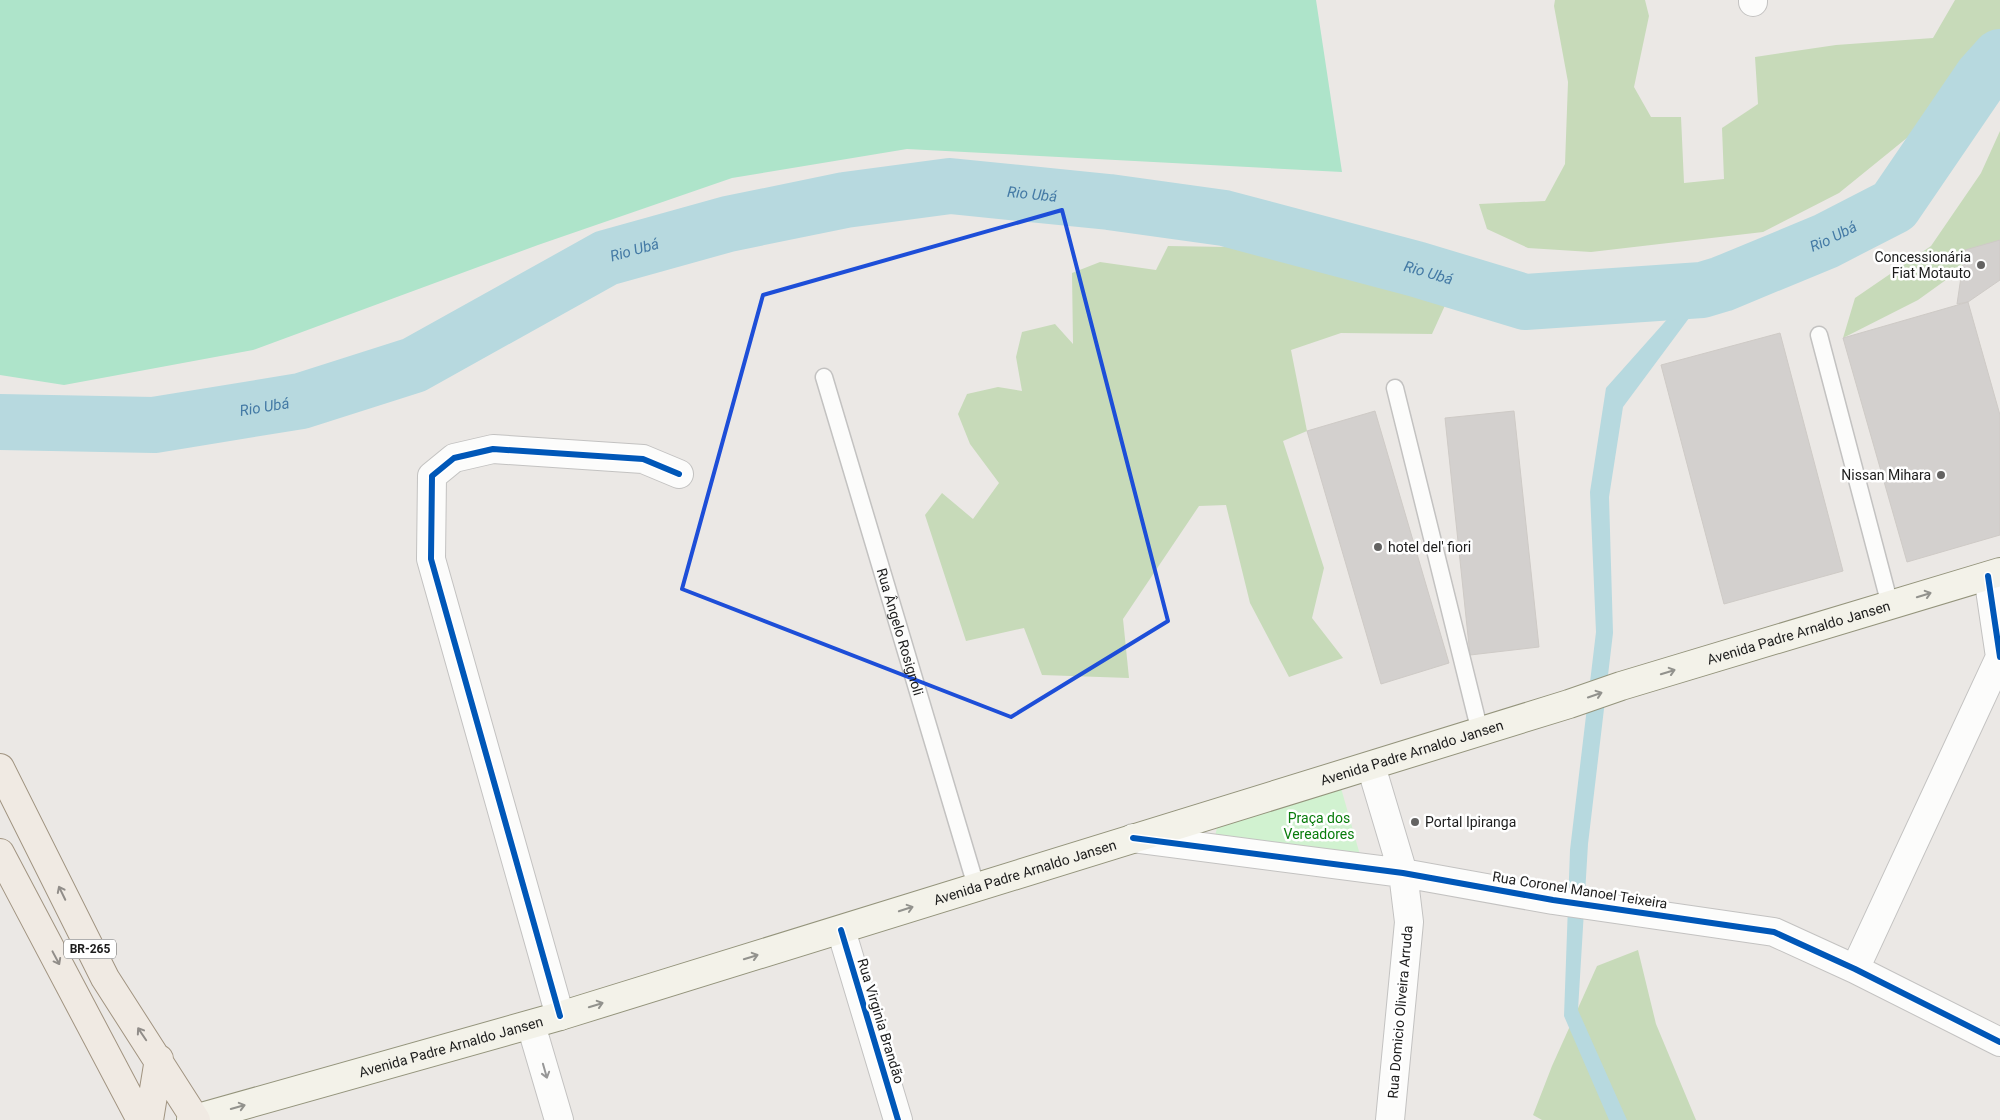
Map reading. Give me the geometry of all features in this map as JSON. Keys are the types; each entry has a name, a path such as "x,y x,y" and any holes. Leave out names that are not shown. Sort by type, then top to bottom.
{"main road":[{"name":"Avenida Padre Arnaldo Jansen","path":"194,1120 560,1016 841,930 976,886 1372,766 1621,686 1994,574"},
{"name":"BR-265","path":"0,768 105,978 159,1059 194,1120"},
{"name":"BR-265","path":"0,853 141,1120"},
{"path":"149,1120 159,1059"}],"street":[{"path":"560,1016 431,559 432,476 454,458 493,448 643,459 679,474"},
{"path":"1855,969 2000,657 1994,574"},
{"name":"Rua Domicio Oliveira Arruda","path":"1372,766 1403,874 1409,922 1390,1120"},
{"name":"Rua Coronel Manoel Teixeira","path":"1134,838 1403,874 1553,900 1774,932 1855,969 2000,1042"},
{"name":"Rua Virginia Brandão","path":"841,930 898,1120"},
{"path":"531,1024 559,1120"}],"lane":[{"path":"1819,335 1890,606"},
{"name":"Rua Ângelo Rosignoli","path":"824,377 976,886"},
{"path":"1395,388 1480,732"}],"highlighted area":[{"path":"1062,210 1168,621 1011,717 682,589 763,295"}],"green space":[{"path":"0,0 1316,0 1342,172 907,149 732,178 538,245 253,350 64,385 0,375"},
{"path":"1555,0 1645,0 1649,16 1634,87 1651,117 1681,117 1684,183 1724,179 1722,128 1758,104 1755,57 1836,45 1933,38 1955,0 2000,0 2000,86 1935,98 1913,133 1839,193 1763,232 1591,252 1528,248 1487,229 1479,204 1545,201 1565,164 1568,82 1554,6"},
{"path":"2000,131 2000,241 1918,300 1843,338 1855,298 1931,246 1981,173"},
{"path":"1168,246 1343,249 1447,301 1432,334 1341,333 1291,350 1307,431 1283,441 1324,568 1312,618 1343,658 1289,677 1250,603 1226,505 1199,506 1123,619 1129,678 1042,675 1024,628 966,641 925,515 942,493 973,519 999,483 970,444 958,414 967,394 998,387 1022,391 1016,357 1022,332 1055,324 1073,344 1072,273 1100,262 1156,270"},
{"name":"Praça dos Vereadores","path":"1341,788 1362,862 1215,836 1217,828"},
{"path":"1638,950 1656,1024 1696,1120 1542,1120 1533,1115 1552,1066 1597,966"}],"water":[{"path":"1679,306 1698,306 1623,407 1609,497 1613,633 1588,844 1578,1010 1627,1120 1609,1120 1564,1016 1570,850 1596,632 1590,492 1606,388"}],"building":[{"name":"Concessionária Fiat Motauto","path":"2000,240 2000,280 1968,302 1957,304 1965,250"},
{"name":"Nissan Mihara","path":"1968,302 2000,415 2000,535 1907,562 1843,338"},
{"path":"1780,333 1843,571 1724,604 1661,365"},
{"name":"hotel del' fiori","path":"1375,411 1449,663 1381,684 1307,431"},
{"path":"1514,411 1539,647 1470,655 1445,418"}],"waterway":[{"name":"Rio Ubá","path":"0,422 154,425 301,401 414,365 606,258 728,224 845,200 950,186 1109,202 1224,218 1416,269 1525,302 1702,290 1722,284 1826,241 1894,206 1982,77 2000,57"}],"cycle path":[{"path":"560,1016 431,559 432,476 454,458 493,449 643,459 679,474"},
{"path":"1988,576 2000,657"},
{"path":"1133,838 1403,873 1553,900 1774,932 1855,969 2000,1042"},
{"path":"841,930 898,1120"}],"place":[{"name":"Concessionária Fiat Motauto","path":"1981,265"},
{"name":"Nissan Mihara","path":"1941,475"},
{"name":"hotel del' fiori","path":"1378,547"},
{"name":"Portal Ipiranga","path":"1415,822"}]}
